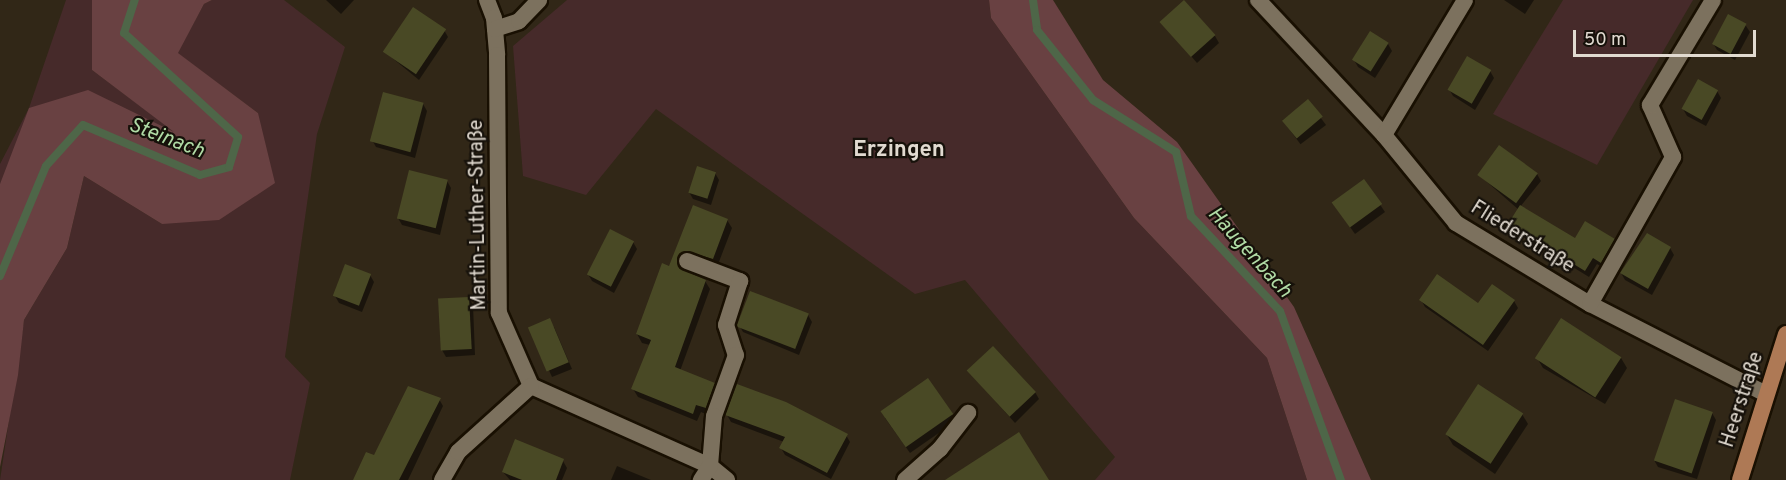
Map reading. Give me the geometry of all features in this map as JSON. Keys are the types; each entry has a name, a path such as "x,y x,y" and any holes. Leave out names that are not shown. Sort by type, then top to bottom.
{"main road":[{"name":"Heerstraße","path":"1740,480 1786,334"}],"street":[{"name":"Martin-Luther-Straße","path":"487,0 495,29 499,313 531,386"},
{"path":"495,29 519,21 539,0"},
{"name":"Fliederstraße","path":"1258,0 1383,135 1456,223 1590,304 1766,394"},
{"path":"1383,135 1465,0"},
{"path":"1590,304 1673,157 1650,105 1713,0"},
{"path":"687,261 740,281 726,325 736,355 714,416 706,473"},
{"path":"442,480 458,452 531,386 706,473 728,480"},
{"path":"905,480 940,449 968,413"}],"shaded area":[{"path":"66,0 92,0 92,70 178,134 0,184 0,164 29,108"},
{"path":"92,0 212,0 204,4 178,53 258,113 275,183 219,220 162,224 84,176 67,248 24,320 18,375 0,467 0,184 29,108 88,90 174,132 92,70"},
{"path":"212,0 284,0 345,47 317,134 285,357 310,383 290,480 0,480 24,320 67,248 84,176 162,224 258,113 177,53 204,4"},
{"path":"567,0 989,0 991,18 1134,218 1267,358 1307,480 1095,480 1115,457 965,280 915,294 656,109 586,195 523,176 513,46"},
{"path":"989,0 1053,0 1103,80 1177,142 1294,307 1371,480 1307,480 1267,358 1134,218 991,18"},
{"path":"1563,0 1693,0 1597,165 1493,114"}],"building":[{"path":"1184,0 1215,35 1191,57 1159,22"},
{"path":"413,7 446,29 416,74 383,52"},
{"path":"1728,14 1747,24 1731,54 1712,44"},
{"path":"1370,31 1389,43 1371,71 1352,60"},
{"path":"1467,56 1491,70 1472,104 1448,90"},
{"path":"1698,79 1718,90 1702,120 1682,109"},
{"path":"383,92 424,103 410,152 370,141"},
{"path":"1308,99 1323,117 1297,138 1282,121"},
{"path":"1499,145 1538,173 1516,203 1477,175"},
{"path":"697,166 716,172 707,199 688,193"},
{"path":"409,170 448,180 436,228 397,219"},
{"path":"1364,179 1382,204 1350,228 1332,203"},
{"path":"693,205 728,219 713,259 686,251 677,258 679,268 706,280 675,367 715,383 706,408 696,405 693,414 631,389 651,340 636,334 662,263 669,266"},
{"path":"1520,205 1575,238 1585,221 1615,239 1601,263 1593,258 1585,271 1508,224"},
{"path":"610,229 634,241 611,287 587,274"},
{"path":"1647,233 1671,247 1648,289 1620,273"},
{"path":"345,264 371,274 359,306 333,296"},
{"path":"1437,274 1478,303 1492,284 1515,300 1483,345 1419,300"},
{"path":"750,291 809,314 795,349 736,326"},
{"path":"469,297 472,349 441,351 438,299"},
{"path":"550,318 569,362 547,372 528,327"},
{"path":"1561,318 1621,357 1595,397 1535,358"},
{"path":"993,346 1036,392 1010,417 967,371"},
{"path":"928,378 953,414 906,447 880,411"},
{"path":"737,384 786,402 848,434 827,473 779,448 785,437 725,415"},
{"path":"1478,384 1523,413 1491,464 1445,434"},
{"path":"408,386 441,398 399,480 353,480 366,452 374,455"},
{"path":"1675,399 1713,412 1692,473 1654,460"},
{"path":"1019,432 1049,480 945,480"},
{"path":"515,439 564,459 556,480 522,480 502,472"}],"waterway":[{"name":"Steinach","path":"0,276 46,166 83,125 200,175 229,167 238,137 124,33 135,0"},
{"name":"Haugenbach","path":"1033,0 1037,30 1093,100 1176,152 1191,216 1280,311 1341,480"}],"district":[{"name":"Erzingen","path":"899,151"}]}
